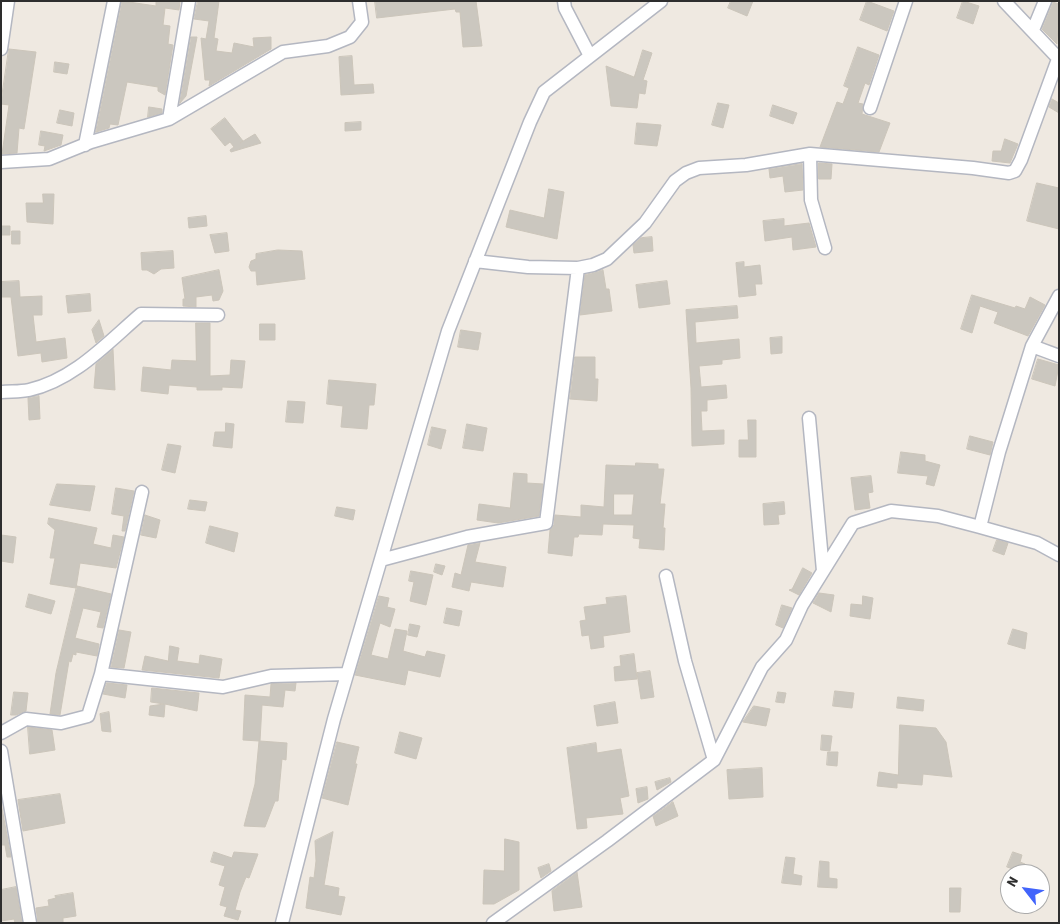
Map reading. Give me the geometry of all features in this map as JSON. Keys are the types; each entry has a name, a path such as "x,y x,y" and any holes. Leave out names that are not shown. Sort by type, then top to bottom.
{"street":[{"path":"1,49 8,1"},
{"path":"85,145 114,1"},
{"path":"169,119 189,1"},
{"path":"1,162 49,159 85,145 169,119 283,52 328,46 350,37 362,22 359,1"},
{"path":"564,1 565,8 590,56"},
{"path":"282,923 347,674 448,331 530,122 544,92 661,1"},
{"path":"870,108 906,1"},
{"path":"475,261 528,267 578,268 607,259 645,223 675,181 686,173 699,168 746,165 810,154 973,168 1009,173 1015,171 1021,160 1058,59 1004,1"},
{"path":"1033,30 1045,1"},
{"path":"810,154 812,200 825,248"},
{"path":"381,560 467,537 546,523 578,268"},
{"path":"980,527 999,452 1032,346 1059,296"},
{"path":"1,392 28,390 57,380 91,358 141,314 218,315"},
{"path":"1032,346 1059,356"},
{"path":"809,418 823,571"},
{"path":"1,733 26,720 61,723 88,716 102,674 142,492"},
{"path":"493,923 607,841 714,760 762,667 786,640 802,605 853,523 892,511 938,516 1036,543 1059,555"},
{"path":"666,576 685,661 714,760"},
{"path":"102,674 224,688 271,676 347,674"},
{"path":"1,751 30,923"}],"building":[{"path":"122,1 156,6 156,1 180,1 179,10 165,8 163,25 170,26 168,44 173,45 165,95 158,91 158,87 127,82 118,125 110,124 109,128 96,132"},
{"path":"198,1 219,1 214,38 218,39 216,51 232,53 234,43 254,47 253,38 271,37 271,49 209,86 210,80 205,80 201,38 206,39 209,21 194,19"},
{"path":"375,1 476,1 482,46 463,47 460,12 456,12 455,9 377,18"},
{"path":"731,1 753,1 747,16 728,8"},
{"path":"867,1 894,11 887,31 860,20"},
{"path":"963,1 979,6 973,24 957,18"},
{"path":"1053,2 1059,4 1057,44 1042,29"},
{"path":"191,37 197,37 186,96 180,103"},
{"path":"858,47 879,55 869,85 865,83 858,103 863,104 862,114 890,123 879,152 820,147 837,102 843,104 849,88 844,86"},
{"path":"9,49 36,52 24,129 19,128 17,153 2,154 9,105 1,104"},
{"path":"643,50 652,53 643,80 647,81 645,94 639,93 637,108 611,106 606,66 634,77"},
{"path":"352,56 354,85 373,84 374,93 341,95 339,57"},
{"path":"55,62 69,64 67,74 54,72"},
{"path":"1052,99 1059,103 1059,113 1049,107"},
{"path":"718,103 729,105 723,128 712,125"},
{"path":"773,105 797,113 793,124 770,116"},
{"path":"149,107 162,109 162,113 148,117"},
{"path":"60,110 74,113 72,126 57,123"},
{"path":"225,118 243,141 240,143 255,134 261,143 231,152 230,150 234,147 230,142 225,146 211,129"},
{"path":"361,122 361,130 345,131 345,123"},
{"path":"637,123 661,125 657,146 635,144"},
{"path":"41,131 63,135 61,145 44,151 45,146 39,145"},
{"path":"1005,139 1018,144 1010,163 992,161 993,151 1001,151"},
{"path":"819,163 832,164 831,179 819,179"},
{"path":"802,164 803,190 785,192 783,176 770,178 769,169"},
{"path":"1037,183 1059,188 1059,229 1027,221"},
{"path":"549,189 564,192 557,239 506,227 510,210 544,218"},
{"path":"43,194 54,194 53,224 27,222 26,203 43,203"},
{"path":"206,216 207,226 189,228 188,218"},
{"path":"784,219 784,226 809,223 816,247 793,250 792,237 765,241 763,221"},
{"path":"1,226 10,226 10,235 1,235"},
{"path":"12,231 20,231 20,244 12,244"},
{"path":"227,233 229,251 215,253 210,235"},
{"path":"652,237 653,251 634,253 633,245 641,238"},
{"path":"278,250 302,251 305,279 257,285 256,271 251,271 249,267 251,261 256,259 256,254"},
{"path":"173,251 174,268 161,269 154,274 147,270 142,270 141,253"},
{"path":"744,262 744,267 760,265 762,284 755,284 756,295 739,297 736,263"},
{"path":"219,270 223,291 219,300 213,301 212,295 196,297 196,307 183,306 183,299 185,299 182,278"},
{"path":"603,270 606,289 609,289 612,311 580,315 585,275"},
{"path":"19,281 20,297 42,296 42,315 33,315 36,342 65,338 67,358 42,362 41,353 18,356 11,297 1,297 1,282"},
{"path":"667,281 670,304 639,308 636,285"},
{"path":"90,294 91,311 68,313 66,296"},
{"path":"972,295 1015,308 1016,306 1025,309 1030,297 1045,305 1028,336 994,323 998,312 980,306 972,333 961,329"},
{"path":"737,306 738,318 695,322 696,343 739,339 740,358 722,360 722,364 699,366 701,387 726,385 727,398 707,400 707,411 701,411 702,431 724,430 724,444 692,446 691,388 686,310"},
{"path":"99,320 104,336 96,343 92,330"},
{"path":"196,323 210,323 210,376 230,375 231,360 245,361 242,388 222,387 222,390 197,390 197,387 169,385 168,394 141,391 143,367 171,370 172,360 196,361"},
{"path":"260,324 275,324 275,340 260,340"},
{"path":"461,330 481,333 478,350 458,347"},
{"path":"782,337 782,353 771,354 770,338"},
{"path":"113,349 115,390 94,388 96,364"},
{"path":"575,357 595,357 595,379 598,379 597,401 570,399"},
{"path":"1038,359 1059,365 1055,386 1032,379"},
{"path":"329,380 376,384 374,405 369,405 367,429 341,427 343,406 327,404"},
{"path":"39,396 40,419 29,420 28,398"},
{"path":"288,401 305,402 303,423 286,422"},
{"path":"748,420 756,420 756,457 739,457 739,440 748,440"},
{"path":"226,423 234,424 232,448 213,446 215,432 225,432"},
{"path":"467,424 487,428 483,451 463,448"},
{"path":"432,427 446,430 441,449 428,445"},
{"path":"970,436 993,442 990,455 967,449"},
{"path":"168,444 181,446 175,473 162,470"},
{"path":"901,452 925,455 925,461 940,465 934,486 926,484 928,476 898,473"},
{"path":"636,463 658,464 658,469 664,469 660,504 665,504 664,550 639,548 640,539 633,538 634,525 603,524 602,535 579,534 578,537 574,537 572,556 548,553 550,530 554,525 555,515 581,517 581,505 604,507 606,465 635,466","holes":["614,494 634,494 632,515 614,515"]},
{"path":"514,473 527,474 527,483 543,484 539,516 498,523 477,520 479,504 510,508"},
{"path":"871,476 873,492 868,493 870,508 855,510 851,478"},
{"path":"57,484 95,486 90,511 50,505"},
{"path":"116,488 134,491 125,531 122,531 124,516 112,514"},
{"path":"190,500 207,502 205,511 188,509"},
{"path":"784,502 785,514 778,515 779,524 764,525 763,504"},
{"path":"337,507 355,510 353,520 335,516"},
{"path":"145,515 160,520 156,538 141,535"},
{"path":"49,518 97,528 93,544 111,548 113,535 124,537 116,568 80,563 76,588 50,584 55,558 50,558 55,530 48,524"},
{"path":"210,526 238,533 234,552 206,543"},
{"path":"1,535 16,537 13,563 1,561"},
{"path":"997,540 1008,543 1004,555 993,551"},
{"path":"480,543 475,562 506,567 503,587 471,582 469,591 452,587 455,573 461,575 468,545"},
{"path":"436,564 445,566 442,575 434,572"},
{"path":"803,568 812,573 799,595 789,590 792,589"},
{"path":"411,571 433,575 426,605 410,601 414,582 409,581"},
{"path":"77,586 111,594 103,628 97,627 101,612 83,608 75,638 99,644 97,656 76,652 76,655 73,654 71,662 69,661 60,715 50,714 56,673"},
{"path":"819,593 834,595 831,612 813,603"},
{"path":"29,594 55,601 51,614 26,607"},
{"path":"379,596 389,598 387,607 395,609 390,627 380,623 371,655 388,659 395,629 407,631 403,651 425,657 427,651 445,655 440,677 408,670 405,685 355,675"},
{"path":"626,596 630,632 603,636 604,647 591,649 589,635 582,636 580,621 586,620 584,607 607,604 606,598"},
{"path":"863,596 873,598 870,619 850,616 851,604 862,605"},
{"path":"782,605 792,608 783,628 776,625"},
{"path":"447,608 462,611 459,626 444,623"},
{"path":"410,624 420,626 417,637 408,635"},
{"path":"1013,629 1027,633 1025,649 1008,644"},
{"path":"119,630 131,632 124,668 111,667"},
{"path":"170,646 179,648 177,661 199,664 200,655 222,659 219,678 142,670 145,656 168,661"},
{"path":"634,654 637,679 615,681 614,667 621,666 620,656"},
{"path":"650,671 654,697 641,699 637,673"},
{"path":"107,683 127,685 125,698 103,694"},
{"path":"296,683 295,691 285,690 283,707 262,705 260,741 287,743 286,760 282,759 278,801 275,801 265,827 244,826 255,784 259,741 243,740 245,695 270,697 271,684"},
{"path":"152,688 199,693 197,711 165,704 164,717 149,715 150,706 164,704 151,702"},
{"path":"835,691 854,693 852,708 833,706"},
{"path":"14,692 28,693 26,711 11,715"},
{"path":"778,692 786,693 784,703 776,702"},
{"path":"898,697 924,700 923,711 897,708"},
{"path":"615,702 618,723 597,726 594,706"},
{"path":"754,706 770,709 766,726 743,722"},
{"path":"109,712 111,732 102,731 100,714"},
{"path":"900,725 936,728 946,742 952,777 923,774 922,785 897,783 897,788 877,786 879,772 898,775"},
{"path":"28,727 52,730 55,750 30,754"},
{"path":"400,732 422,738 416,759 395,753"},
{"path":"822,735 832,736 830,751 821,750"},
{"path":"337,742 359,747 348,805 322,798"},
{"path":"596,743 597,753 621,749 629,796 620,798 623,814 586,818 587,828 577,829 567,748"},
{"path":"828,752 838,752 837,766 827,765"},
{"path":"762,768 763,797 729,799 727,770"},
{"path":"670,778 671,782 657,790 655,782"},
{"path":"647,787 648,799 638,803 636,789"},
{"path":"60,794 65,823 23,831 18,800"},
{"path":"673,802 678,816 656,826 653,816"},
{"path":"1,803 11,857 7,857 5,845 1,845"},
{"path":"333,832 324,885 339,888 338,896 345,897 341,915 306,908 310,877 314,878 316,861 315,841"},
{"path":"505,839 519,842 519,890 494,904 483,904 484,870 504,871"},
{"path":"214,852 232,858 234,852 258,854 249,878 246,877 240,892 235,910 241,911 238,920 224,916 227,907 220,905 225,887 219,885 225,866 211,862"},
{"path":"1013,852 1022,855 1020,862 1025,864 1008,864"},
{"path":"786,857 795,858 793,874 802,876 801,885 782,883"},
{"path":"820,861 829,862 829,878 837,879 837,888 818,887"},
{"path":"549,864 551,871 541,878 538,868"},
{"path":"577,872 582,907 554,911 552,891"},
{"path":"16,887 22,923 15,923 14,919 1,921 1,890"},
{"path":"950,888 961,888 960,912 950,912"},
{"path":"73,893 76,916 63,918 63,923 38,923 36,908 49,906 48,900 56,898 55,896"}]}
